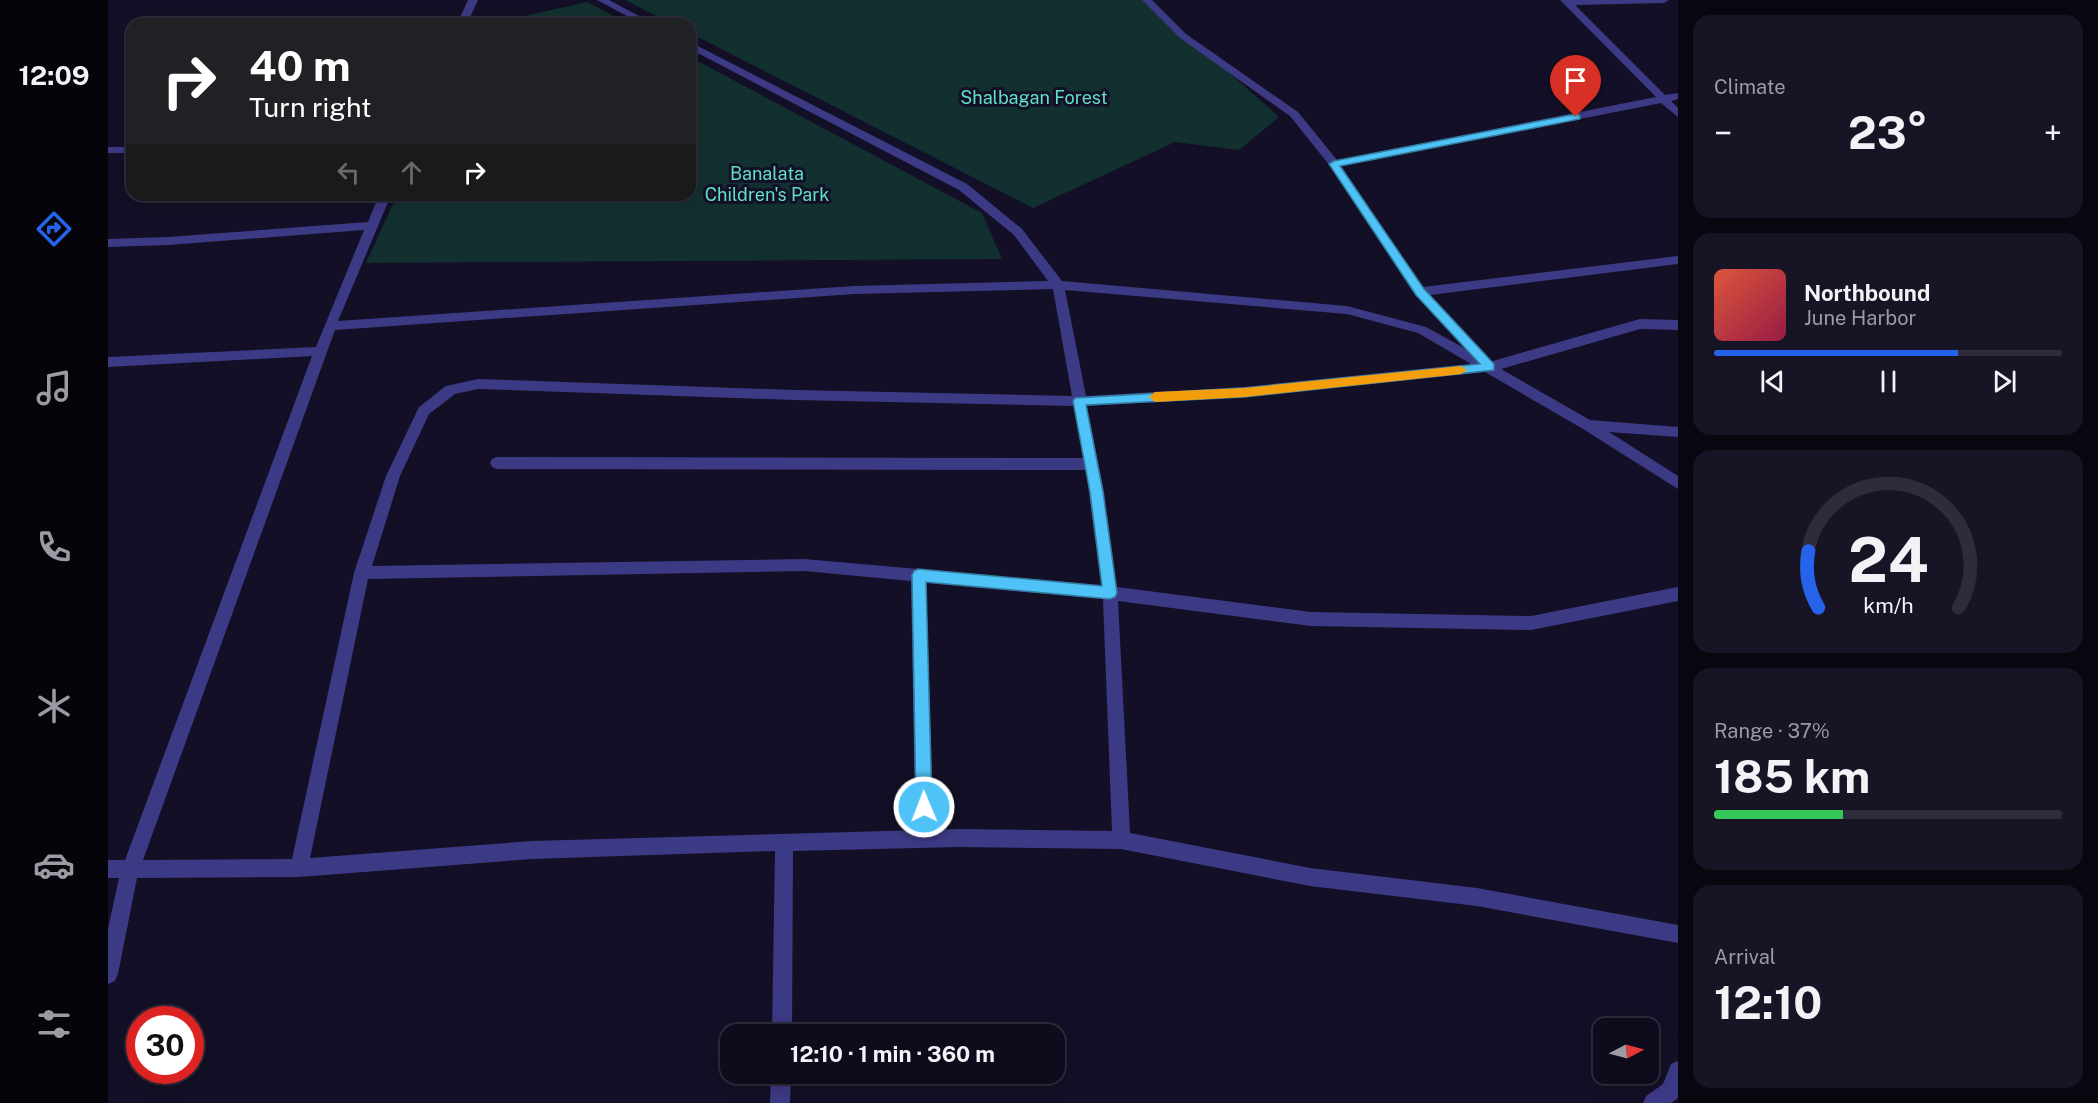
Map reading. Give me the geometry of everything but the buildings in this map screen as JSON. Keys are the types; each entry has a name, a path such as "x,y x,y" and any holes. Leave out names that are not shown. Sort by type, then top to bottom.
{"street":[{"path":"465,18 474,0"},
{"path":"602,0 637,18"},
{"path":"1147,0 1183,36 1294,114 1334,164 1420,292 1490,367"},
{"path":"1566,1 1664,0"},
{"path":"1566,1 1678,114"},
{"path":"696,48 963,187 1018,232 1058,285 1091,464 1110,593 1121,840"},
{"path":"1334,164 1678,96"},
{"path":"108,150 126,150"},
{"path":"108,974 130,870 330,326 382,201"},
{"path":"108,243 168,241 372,226"},
{"path":"1420,292 1678,260"},
{"path":"330,326 854,290 1058,285 1347,310 1422,330 1588,425 1678,483"},
{"path":"299,868 362,573 393,476 424,411 451,390 478,384 783,395 1080,401 1244,393 1490,367 1640,324 1678,325"},
{"path":"108,362 321,351"},
{"path":"1588,425 1678,432"},
{"path":"497,463 1091,464"},
{"path":"362,573 804,565 1110,593 1311,619 1531,623 1678,594"},
{"path":"918,575 924,807"},
{"path":"108,869 299,868 532,850 784,842 958,838 1121,840 1310,877 1477,897 1678,934"},
{"path":"782,1024 784,842"},
{"path":"1653,1103 1671,1091 1678,1071"},
{"path":"780,1103 781,1084"}],"green space":[{"name":"Shalbagan Forest","path":"625,0 1148,0 1279,117 1239,150 1175,142 1033,208 696,36 696,18 660,18"},
{"path":"587,2 618,18 516,18"},
{"name":"Banalata Children's Park","path":"696,60 982,213 1002,259 366,263 394,201 696,201"}],"slow traffic":[{"path":"1155,397 1244,393 1461,370"}],"route":[{"path":"924,807 918,575 1110,593 1080,401 1244,393 1490,367 1420,292 1334,164 1576,117"}]}
